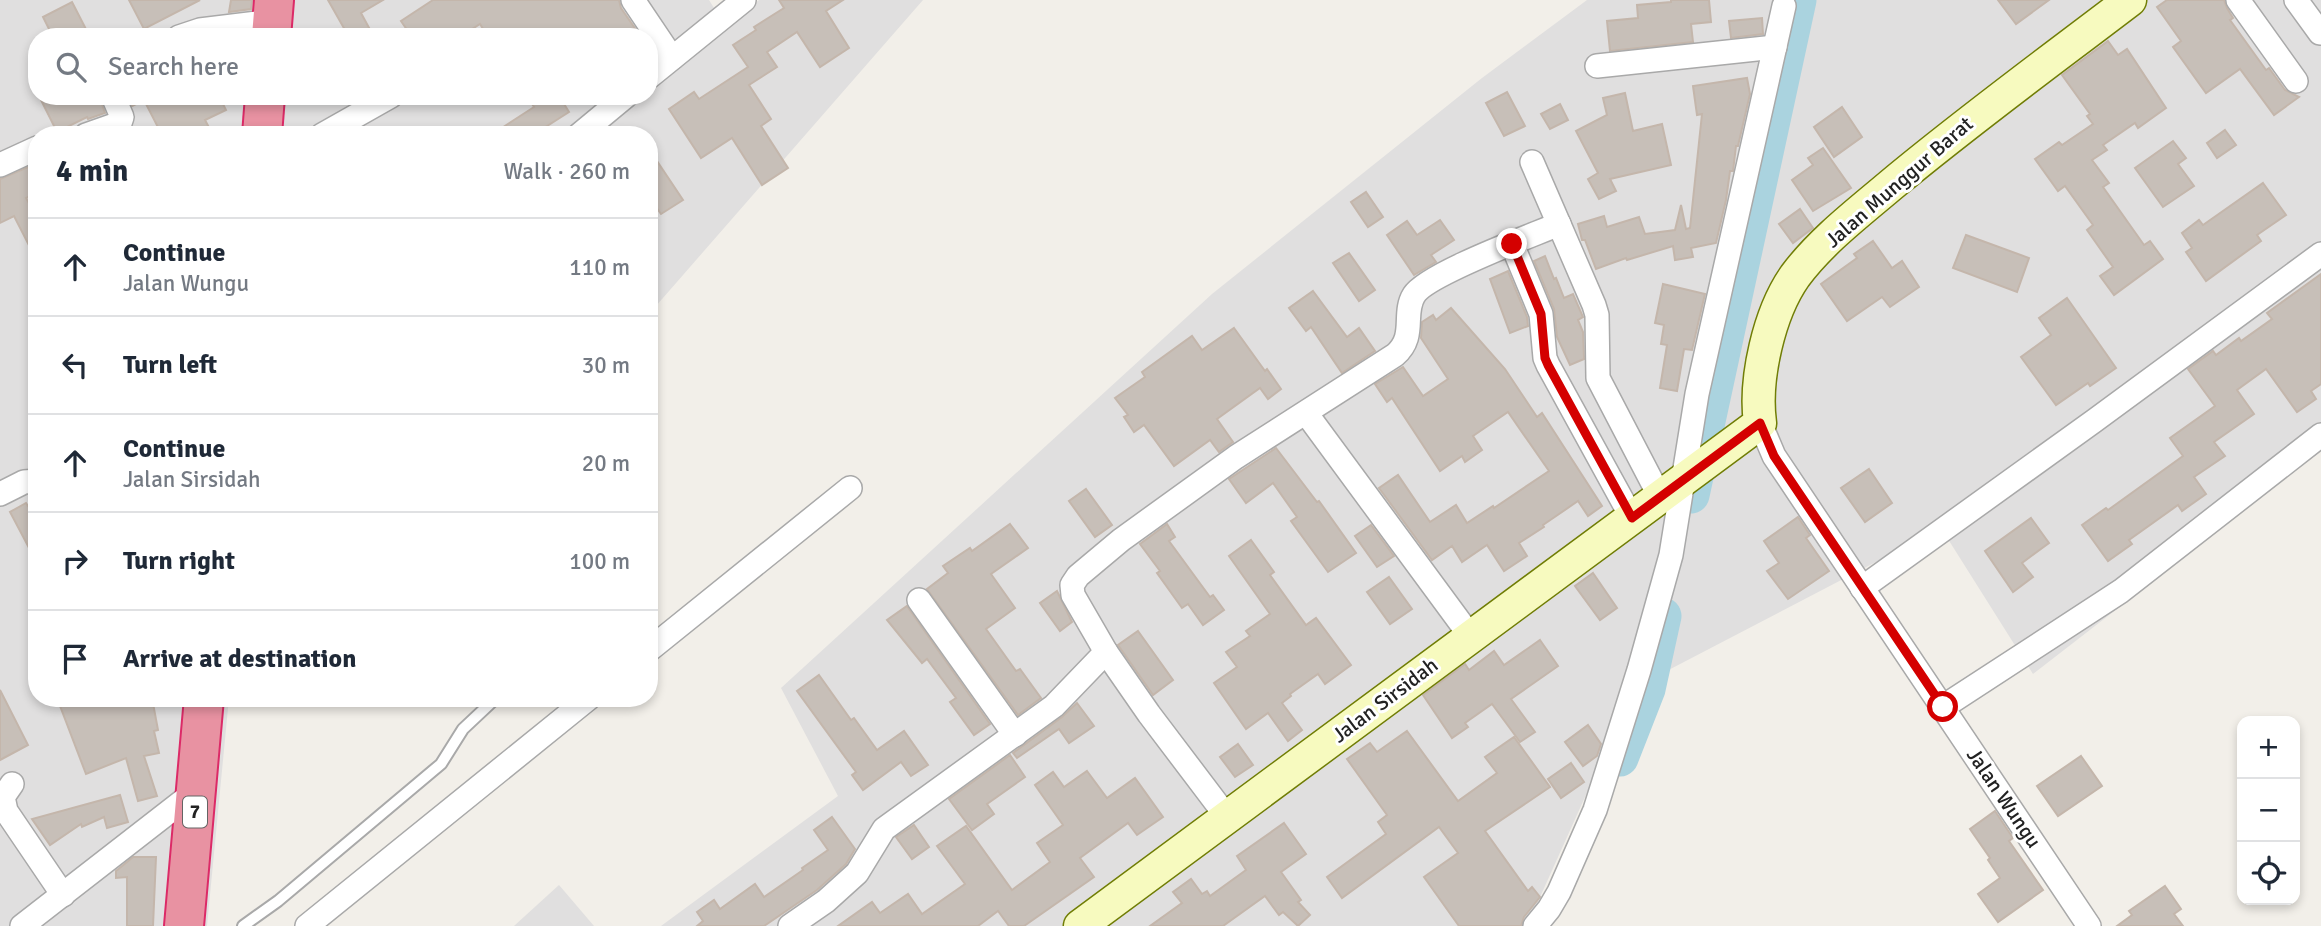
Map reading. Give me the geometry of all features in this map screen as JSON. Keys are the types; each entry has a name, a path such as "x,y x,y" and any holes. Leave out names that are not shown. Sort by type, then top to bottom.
{"highway":[{"path":"263,126 264,105"},
{"name":"7","path":"184,926 203,707"}],"street":[{"path":"633,0 652,28"},
{"path":"658,70 744,0"},
{"name":"Jalan Munggur Barat","path":"1760,423 1762,365 1776,314 1795,276 1841,228 1934,150 2130,0"},
{"path":"2238,0 2296,80"},
{"path":"2296,0 2320,33"},
{"path":"1535,926 1559,892 1595,810 1639,670 1671,555 1678,483 1784,6"},
{"path":"213,28 273,19"},
{"path":"658,37 672,58"},
{"path":"1597,66 1775,47"},
{"path":"112,126 120,123 122,117 117,105"},
{"path":"338,126 375,105"},
{"path":"590,126 615,105"},
{"path":"0,165 28,152"},
{"path":"1532,162 1597,315 1598,378 1678,483"},
{"path":"1227,817 1106,652 1073,595 1072,585 1078,576 1121,540 1237,457 1400,351 1407,337 1412,299 1422,285 1446,272 1559,224"},
{"path":"1512,244 1541,314 1548,365 1632,518"},
{"path":"1861,588 2321,254"},
{"path":"1306,413 1471,637"},
{"name":"Jalan Sirsidah","path":"1080,926 1760,423"},
{"name":"Jalan Wungu","path":"1760,423 1774,456 2090,926"},
{"path":"1943,707 2121,591 2321,435"},
{"path":"0,494 28,482"},
{"path":"658,643 850,488"},
{"path":"919,600 1015,734"},
{"path":"790,926 826,901 857,873 884,830 1054,706 1106,652"},
{"path":"307,926 578,707"},
{"path":"12,784 3,797 6,811 64,895"},
{"path":"22,926 197,790"}],"lane":[{"path":"243,926 278,901 441,764 463,729 486,707"}],"shaded area":[{"path":"0,0 709,0 726,27 759,0 923,0 658,304 658,126 28,126 28,707 228,707 207,926 0,926"},
{"path":"1587,0 2321,0 2321,451 2033,674 1941,528 1634,688 1527,926 661,926 838,796 781,688 1212,294 1482,78"},
{"path":"559,885 594,926 514,926"}],"building":[{"path":"129,0 200,0 146,28"},
{"path":"231,0 252,0 251,9 229,12"},
{"path":"328,0 383,0 361,13 369,28 344,28"},
{"path":"433,0 619,0 621,8 635,28 482,28 480,24 474,28 406,28 401,21"},
{"path":"779,0 843,0 826,11 849,48 820,67 797,32 767,52 777,67 749,85 771,119 761,126 788,168 762,185 732,138 701,158 669,109 694,92 699,99 748,67 733,45 756,30 754,27 784,8"},
{"path":"1671,0 1709,0 1711,22 1691,24 1693,42 1610,51 1607,21 1638,18 1637,5"},
{"path":"1998,0 2049,0 2016,24"},
{"path":"2167,0 2224,0 2233,18 2230,20 2266,70 2269,68 2285,90 2299,97 2274,115 2240,69 2206,93 2173,47 2181,41 2157,7"},
{"path":"72,2 85,28 48,28 43,17"},
{"path":"1762,18 1763,34 1731,38 1729,21"},
{"path":"2108,41 2118,55 2127,49 2166,108 2138,128 2135,123 2103,145 2107,150 2092,160 2109,183 2103,187 2144,245 2150,241 2163,259 2114,295 2100,276 2113,267 2087,230 2093,225 2065,186 2058,191 2035,159 2059,142 2062,145 2093,124 2087,116 2090,114 2062,75"},
{"path":"1747,78 1750,94 1736,146 1733,171 1730,171 1716,243 1691,248 1693,257 1675,260 1673,246 1596,269 1585,240 1582,240 1578,224 1604,216 1607,227 1639,217 1645,234 1675,230 1681,205 1686,229 1690,228 1702,114 1697,115 1693,86"},
{"path":"1507,92 1525,126 1504,136 1486,103"},
{"path":"1625,93 1633,131 1662,124 1671,165 1610,179 1616,191 1599,199 1588,179 1598,173 1576,131 1607,115 1603,98"},
{"path":"1560,104 1568,120 1550,129 1541,114"},
{"path":"44,105 102,105 105,113 88,119 87,117 69,126 54,126"},
{"path":"147,105 224,105 226,110 205,120 208,126 157,126"},
{"path":"533,105 565,105 569,112 547,126 505,126 534,107"},
{"path":"1842,107 1862,137 1834,157 1814,127"},
{"path":"2225,130 2236,145 2217,158 2207,143"},
{"path":"2173,141 2186,158 2178,164 2194,186 2163,207 2135,168"},
{"path":"1823,148 1851,188 1813,211 1792,180 1813,165 1808,158"},
{"path":"658,162 683,200 661,214 658,210"},
{"path":"28,167 28,243 14,216 0,223 0,179"},
{"path":"2263,183 2286,215 2257,235 2261,241 2206,281 2186,252 2192,248 2182,233 2199,220 2203,225"},
{"path":"1366,192 1383,217 1368,227 1351,202"},
{"path":"1800,209 1813,228 1793,243 1779,224"},
{"path":"1440,220 1454,240 1431,255 1436,262 1414,275 1387,235 1407,221 1417,235"},
{"path":"1966,235 2029,258 2017,292 1953,268"},
{"path":"1873,241 1892,268 1902,261 1919,287 1890,307 1882,297 1847,321 1821,284 1857,258 1854,254"},
{"path":"1349,253 1375,290 1359,301 1333,263"},
{"path":"1545,256 1564,298 1573,294 1583,317 1578,320 1583,332 1584,359 1570,365 1557,337 1554,309 1534,261"},
{"path":"1508,271 1527,317 1528,326 1510,333 1490,279"},
{"path":"2321,274 2321,384 2311,391 2316,399 2297,412 2266,369 2237,390 2254,414 2214,442 2225,456 2194,477 2206,494 2182,511 2178,505 2129,540 2132,544 2108,561 2082,525 2106,508 2108,510 2183,456 2170,438 2215,406 2188,369 2213,351 2216,355 2239,338 2241,341 2272,319 2267,313"},
{"path":"1663,284 1705,294 1692,350 1684,349 1677,391 1660,388 1667,345 1661,344 1664,325 1655,323"},
{"path":"1313,291 1347,337 1359,328 1375,351 1342,373 1311,327 1306,331 1289,308"},
{"path":"2067,298 2116,368 2056,405 2021,357 2051,335 2039,318"},
{"path":"1451,308 1505,369 1537,417 1542,413 1602,506 1588,516 1578,501 1519,543 1527,556 1504,571 1487,545 1462,562 1452,546 1432,560 1379,488 1398,475 1430,522 1456,505 1467,523 1549,471 1508,412 1473,436 1482,450 1465,462 1462,456 1440,471 1392,398 1387,402 1375,384 1403,367 1423,396 1448,379 1421,338 1422,322 1433,315 1436,320"},
{"path":"1234,328 1281,389 1268,399 1260,388 1217,419 1233,442 1219,452 1210,440 1174,466 1144,425 1134,432 1124,417 1128,415 1115,398 1145,377 1142,372 1192,336 1202,350"},
{"path":"1276,448 1356,553 1328,572 1291,521 1297,517 1273,483 1246,503 1229,479"},
{"path":"1869,469 1892,503 1865,522 1841,488"},
{"path":"1086,489 1112,525 1095,537 1069,501"},
{"path":"26,503 28,506 28,546 10,512"},
{"path":"1798,517 1810,535 1806,538 1829,571 1788,599 1767,571 1779,563 1764,541"},
{"path":"2031,518 2049,543 2022,563 2033,577 2013,592 1985,551"},
{"path":"1010,524 1028,548 991,574 1015,608 986,629 1016,671 1020,669 1041,698 1018,715 927,589 948,573 943,566 970,548 972,551"},
{"path":"1167,524 1175,537 1169,541 1210,597 1213,595 1224,610 1203,625 1188,604 1182,608 1140,544"},
{"path":"1371,525 1394,556 1377,567 1355,536"},
{"path":"1251,540 1274,572 1270,575 1306,625 1316,618 1351,665 1325,684 1318,674 1282,703 1302,730 1288,741 1268,713 1246,729 1214,683 1237,667 1226,652 1250,636 1246,631 1270,614 1229,556"},
{"path":"1593,573 1617,608 1600,620 1575,586"},
{"path":"1389,577 1412,609 1390,624 1367,592"},
{"path":"1057,591 1072,622 1060,631 1040,603"},
{"path":"907,606 990,724 974,735 950,702 956,698 927,659 922,663 887,620"},
{"path":"1138,631 1173,680 1153,695 1118,645"},
{"path":"1540,640 1558,666 1511,699 1535,732 1520,742 1492,704 1465,723 1468,727 1452,738 1423,695 1465,664 1469,670 1494,651 1504,665"},
{"path":"819,675 851,720 854,718 877,750 904,731 928,765 911,776 901,762 863,790 852,775 856,772 797,691"},
{"path":"0,690 28,745 0,760"},
{"path":"1077,703 1094,726 1069,743 1059,729 1017,758 1013,753"},
{"path":"60,707 154,707 158,730 154,731 159,753 144,756 157,796 138,801 126,758 86,774"},
{"path":"1588,725 1601,744 1597,756 1583,766 1565,742"},
{"path":"1407,731 1458,801 1497,773 1485,757 1514,737 1550,787 1485,831 1528,891 1532,887 1540,897 1524,917 1521,926 1459,926 1424,877 1458,853 1439,827 1342,898 1327,877 1386,834 1378,822 1387,815 1347,759 1370,743 1377,752"},
{"path":"1238,744 1253,765 1235,777 1220,757"},
{"path":"1010,755 1025,777 987,804 994,814 972,830 949,799"},
{"path":"2081,756 2102,786 2058,816 2037,786"},
{"path":"1571,763 1584,782 1561,798 1548,779"},
{"path":"1087,771 1107,798 1135,778 1163,817 1137,835 1128,823 1080,858 1094,877 1024,926 1009,926 998,911 978,926 838,926 872,902 880,913 908,894 922,914 965,884 937,846 966,826 1012,890 1050,862 1037,843 1063,825 1035,785 1053,772 1064,787"},
{"path":"120,795 128,822 107,828 104,817 82,827 81,824 50,845 32,819"},
{"path":"1995,811 2013,838 2009,841 2043,890 1998,922 1978,894 2000,878 1970,829"},
{"path":"832,817 855,849 846,864 817,890 764,926 697,926 703,921 697,912 714,900 720,909 755,884 764,897 828,850 814,830"},
{"path":"1284,823 1306,854 1281,872 1301,900 1298,902 1310,915 1298,926 1283,912 1279,915 1265,896 1223,926 1150,926 1182,903 1173,892 1191,879 1202,894 1207,891 1210,896 1246,870 1237,856"},
{"path":"914,825 929,847 912,859 896,837"},
{"path":"133,857 156,857 153,926 127,926 127,877 116,878 116,871"},
{"path":"2165,886 2181,909 2174,914 2183,926 2117,926 2132,915 2129,911"}],"waterway":[{"path":"1691,495 1798,0"},
{"path":"1620,758 1647,689 1663,616"}],"route":[{"path":"1512,244 1541,314 1548,365 1632,518 1760,423 1774,456 1943,707"}]}
